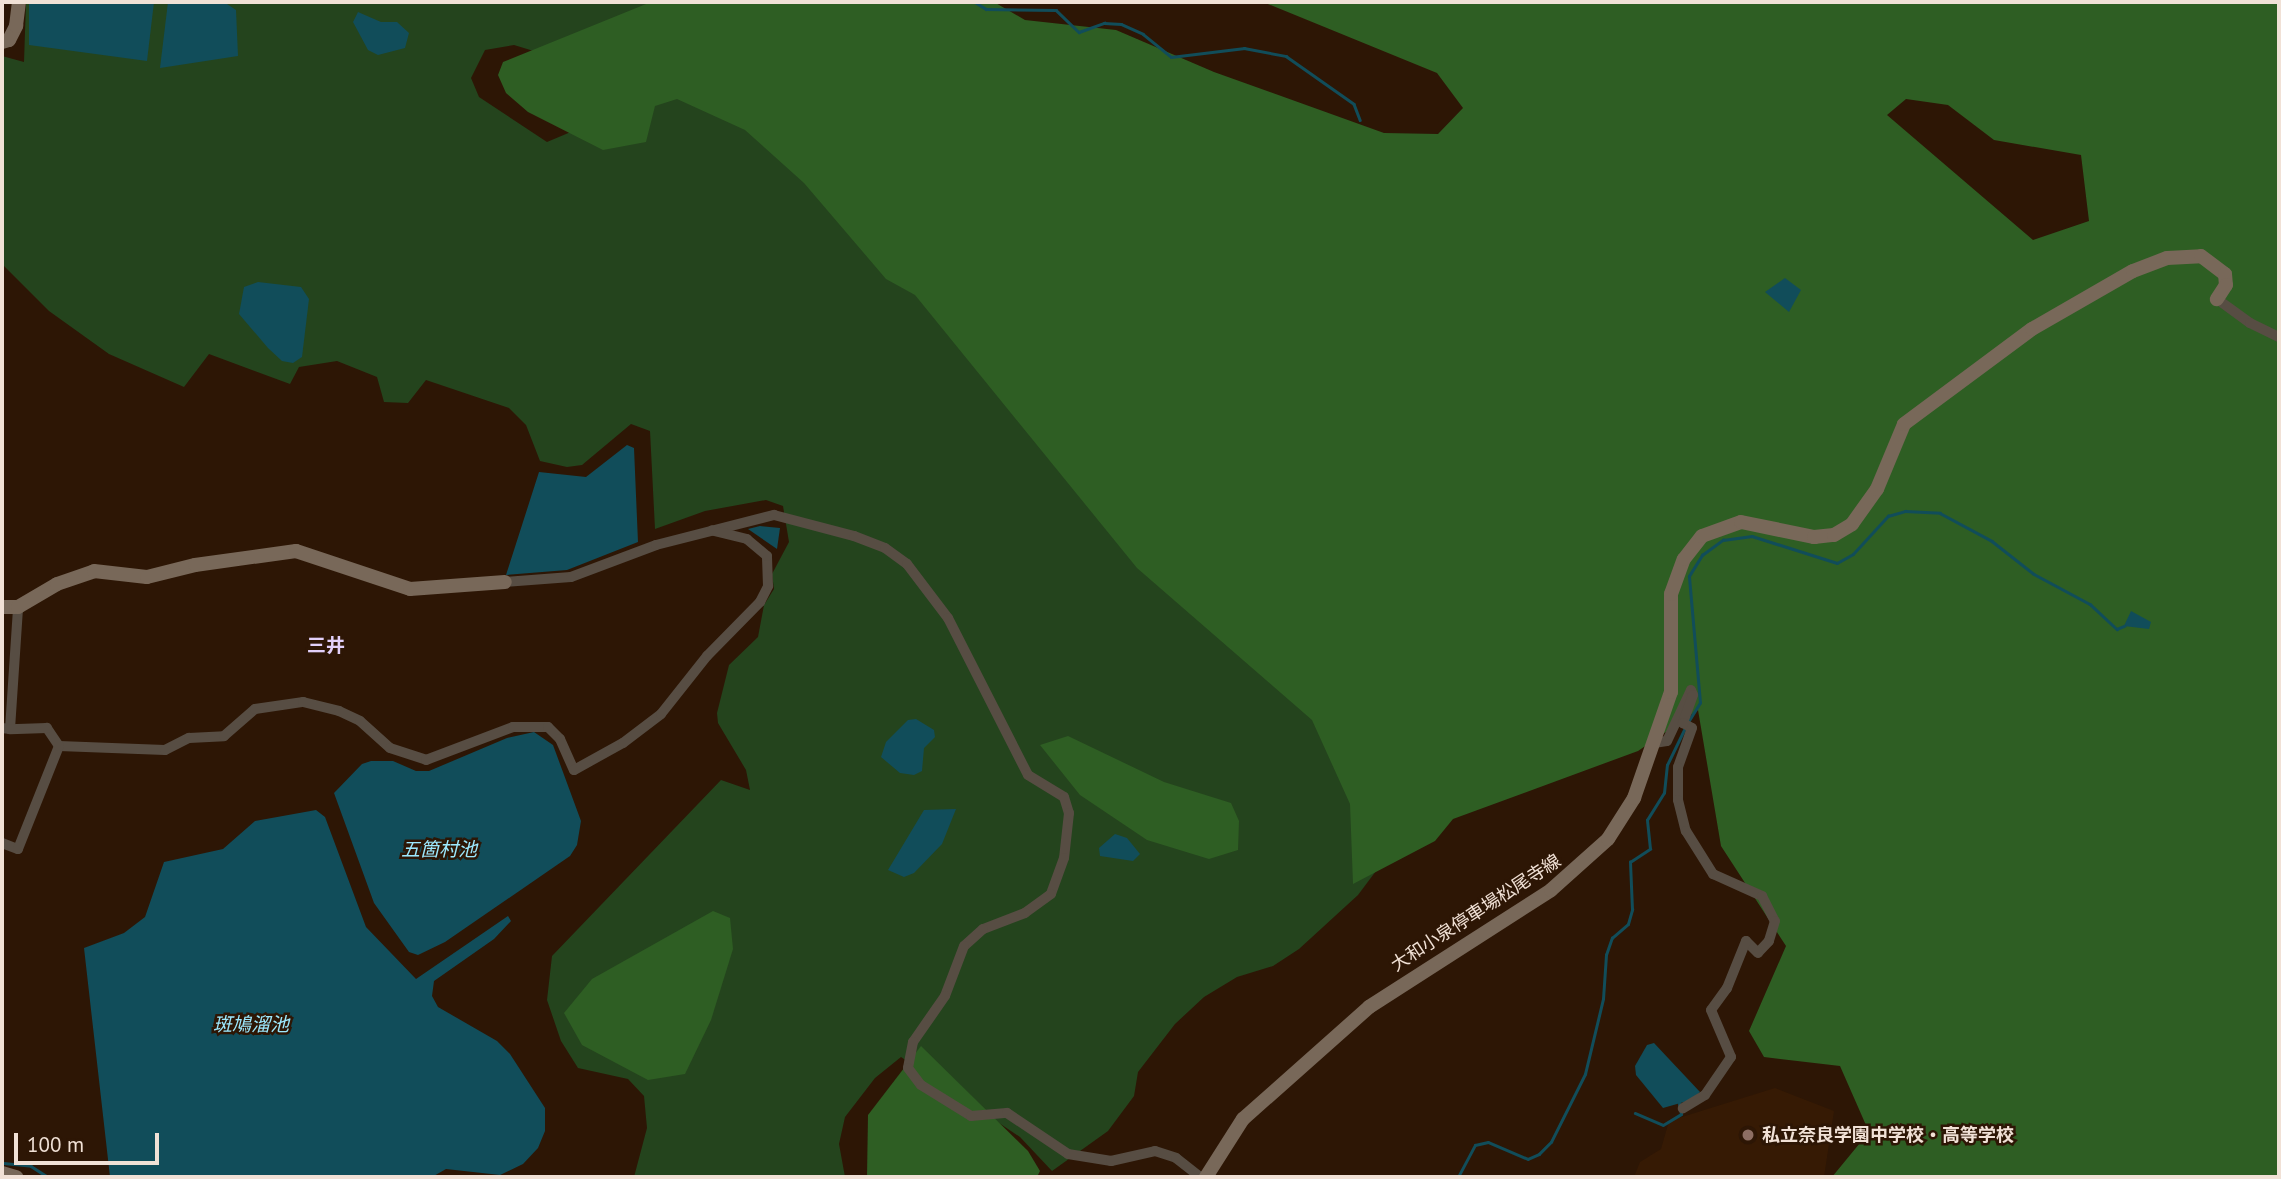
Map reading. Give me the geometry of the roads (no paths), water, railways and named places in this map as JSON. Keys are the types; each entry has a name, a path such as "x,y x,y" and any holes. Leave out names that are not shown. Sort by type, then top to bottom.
{"main road":[{"path":"2,42 9,40 16,26 19,2"},
{"name":"大和小泉停車場松尾寺線","path":"1206,1177 1243,1119 1369,1007 1551,890 1597,853 1627,811 1654,743 1674,673 1671,594 1684,559 1702,536 1741,522 1814,537 1834,535 1852,524 1877,489 1904,424 1928,403 2032,330 2133,271 2184,256 2210,260 2225,274 2226,285 2217,299"},
{"path":"2,607 18,607 57,584 94,571 147,577 195,565 296,551 410,589 505,582"},
{"path":"2,1173 16,1177"}],"street":[{"path":"2217,299 2279,337"},
{"path":"505,582 571,577 757,516 789,516 823,524 897,556 948,618 1028,775 1068,804 1064,858 1051,894 1025,913 984,929 964,946 945,996 909,1052 908,1068 913,1076 934,1094 971,1116 1007,1113 1068,1154 1111,1161 1155,1151 1176,1158 1200,1177"},
{"path":"59,746 165,750 189,738 225,736 255,709 303,702 340,711 360,722 390,748 426,760 513,727 548,727 560,739 574,770 623,743 661,714 707,656 760,602 768,586 767,556 747,540 711,530"},
{"path":"18,607 6,728 47,728 59,746"},
{"path":"1654,743 1667,741 1691,690 1693,695 1678,767 1678,800 1686,831 1713,874 1762,896 1775,921 1769,941 1758,953 1746,941 1727,988 1711,1010 1731,1057 1705,1095 1684,1108"},
{"path":"2,843 18,849 59,746"}],"water":[{"path":"29,2 154,2 147,61 29,45"},
{"path":"168,2 224,2 236,10 238,56 160,68"},
{"path":"358,12 381,22 397,22 409,33 405,48 378,55 368,50 353,22"},
{"path":"1785,278 1801,290 1789,312 1765,292"},
{"path":"258,282 301,287 309,299 302,357 293,363 282,361 239,314 244,287"},
{"path":"627,445 634,448 638,542 567,570 506,575 539,472 586,477"},
{"path":"760,526 780,528 777,549 748,529"},
{"path":"2131,611 2151,622 2149,629 2124,626"},
{"path":"916,719 934,730 935,737 924,748 922,771 914,775 900,773 881,757 886,742 908,720"},
{"name":"五箇村池","path":"534,732 553,745 581,821 577,845 570,856 445,942 418,955 409,952 374,903 334,793 362,764 371,761 393,761 416,771 429,771 507,738"},
{"path":"956,809 942,844 914,873 904,877 888,870 924,810"},
{"name":"斑鳩溜池","path":"316,810 325,817 366,927 416,979 508,916 511,921 494,939 434,981 432,996 438,1007 497,1041 510,1054 545,1108 545,1131 538,1148 523,1164 500,1175 446,1169 432,1177 110,1177 84,948 124,933 145,917 164,862 223,849 255,821"},
{"path":"1115,834 1127,838 1140,854 1133,861 1100,856 1099,848"},
{"path":"1654,1043 1700,1092 1691,1100 1663,1108 1636,1075 1635,1066 1647,1045"}],"waterway":[{"path":"975,2 986,9 1056,10 1079,32 1104,23 1121,24 1143,34 1171,57 1244,48 1286,56 1354,104 1360,120"},
{"path":"1688,722 1700,703 1689,576 1702,555 1723,540 1752,536 1837,563 1853,554 1888,516 1905,511 1940,513 1992,541 2034,574 2090,604 2117,629 2124,626"},
{"path":"1458,1177 1475,1145 1488,1142 1528,1159 1539,1154 1551,1142 1585,1074 1603,999 1606,955 1612,938 1628,924 1632,910 1630,862 1650,849 1647,820 1664,793 1667,765 1685,728"},
{"path":"1635,1113 1663,1125 1681,1114 1679,1104"},
{"path":"4,1163 31,1166 48,1177"}],"place":[{"name":"私立奈良学園中学校・高等学校","path":"1748,1135"}],"district":[{"name":"三井","path":"326,646"}]}
